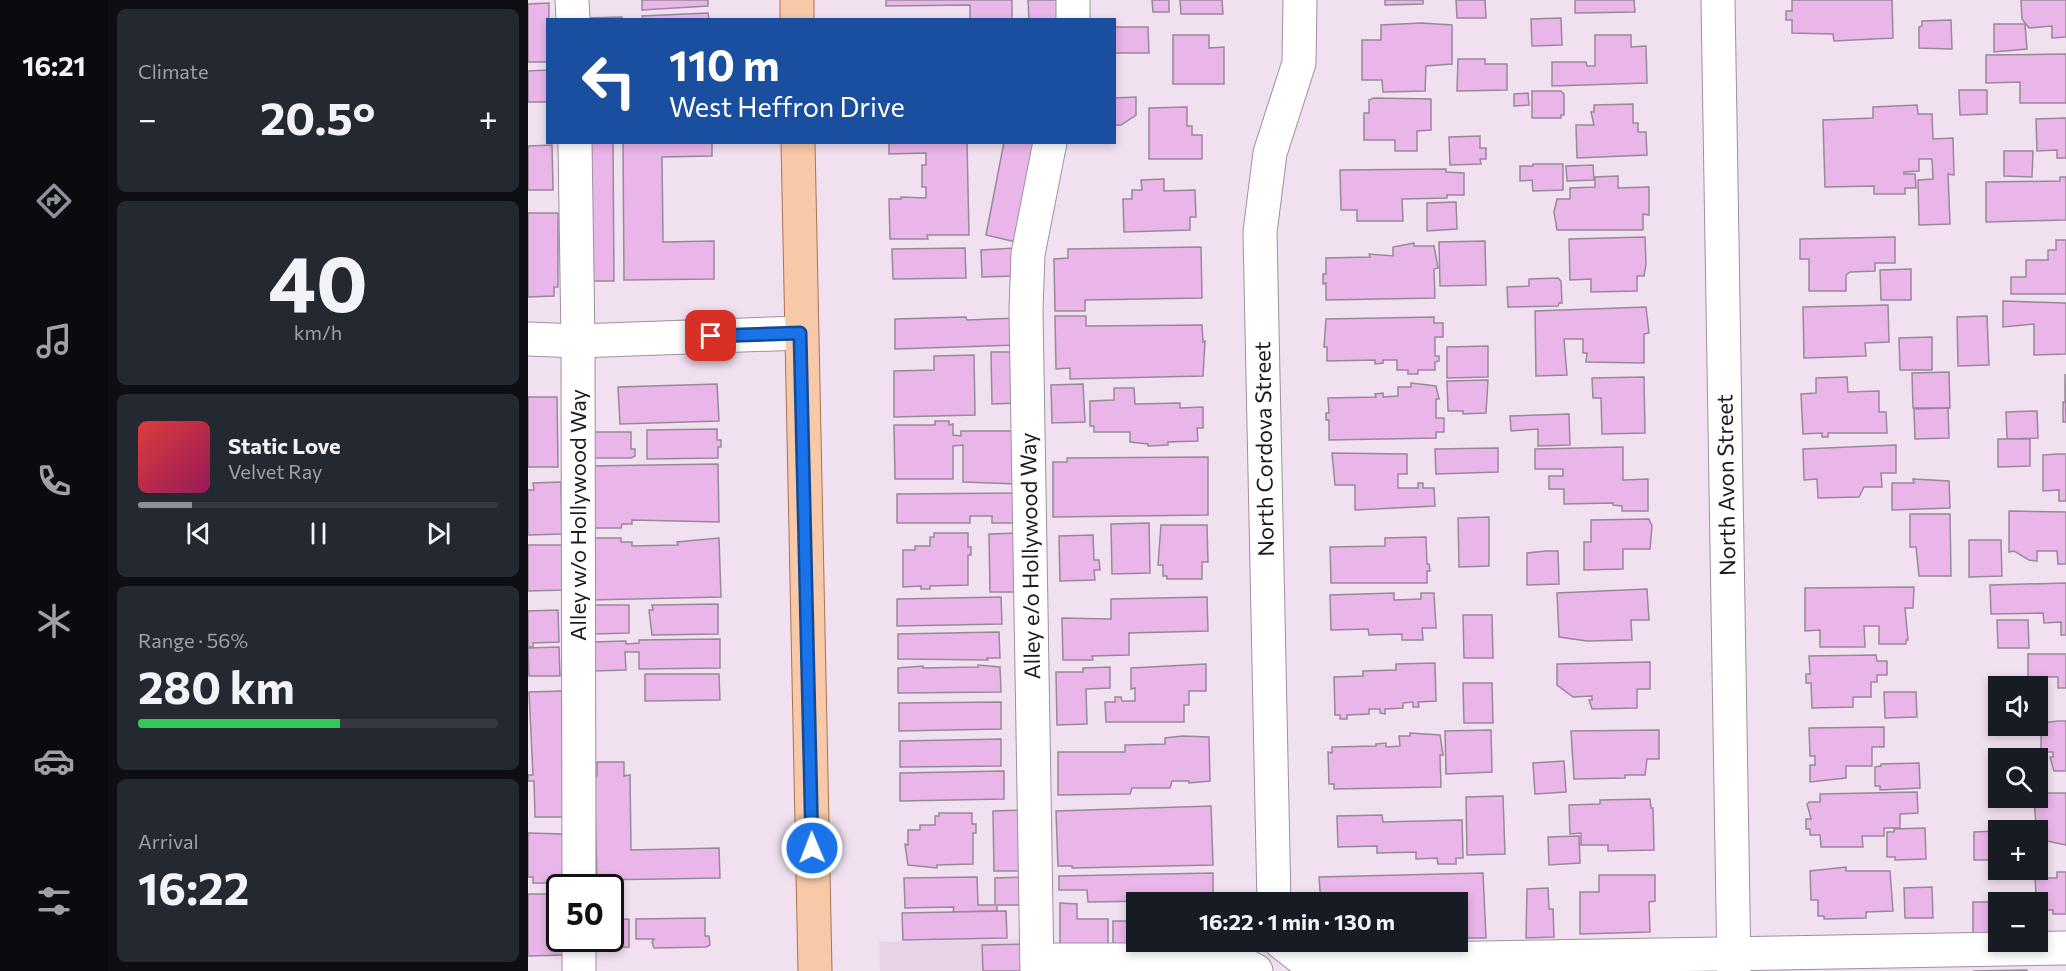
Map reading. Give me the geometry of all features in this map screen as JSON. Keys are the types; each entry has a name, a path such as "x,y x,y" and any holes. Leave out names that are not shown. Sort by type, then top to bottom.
{"main road":[{"path":"797,0 797,18"},
{"path":"798,144 814,971"}],"street":[{"path":"573,0 573,18"},
{"path":"1073,0 1073,18"},
{"name":"North Cordova Street","path":"1274,892 1260,232 1270,153 1299,63 1300,0"},
{"name":"North Avon Street","path":"1718,0 1734,962"},
{"name":"Alley w/o Hollywood Way","path":"575,144 578,342 579,874"},
{"name":"Alley e/o Hollywood Way","path":"1037,965 1026,310 1028,254 1050,144"},
{"path":"528,339 578,342 800,333"},
{"path":"1294,952 1305,961 1734,962 2066,948"},
{"path":"579,952 579,971"},
{"path":"1275,952 1275,971"},
{"path":"1037,965 1236,960 1256,971"}],"shaded area":[{"path":"1027,939 1028,971 880,971 879,942"}],"building":[{"path":"642,0 708,0 708,6 642,10"},
{"path":"886,0 1012,0 1012,18 970,18 970,5 886,6"},
{"path":"1028,0 1060,0 1060,18 1029,18"},
{"path":"1152,0 1169,0 1169,12 1153,12"},
{"path":"1180,0 1222,0 1223,14 1181,14"},
{"path":"1385,0 1423,0 1423,4 1385,5"},
{"path":"1456,0 1485,0 1486,18 1457,18"},
{"path":"1575,0 1634,0 1635,12 1575,13"},
{"path":"1792,0 1892,0 1893,38 1834,41 1833,34 1792,33 1792,20 1786,20 1786,11 1792,11"},
{"path":"2021,0 2066,0 2066,37 2052,38 2052,26 2029,28 2022,19"},
{"path":"549,3 549,18 546,18 546,62 528,62 528,4"},
{"path":"708,13 709,18 642,18 642,16"},
{"path":"1561,18 1562,45 1532,46 1531,19"},
{"path":"1951,20 1952,49 1919,48 1919,27 1922,26 1922,21"},
{"path":"1421,23 1452,25 1452,64 1426,66 1425,91 1383,92 1382,80 1362,80 1362,40 1381,40 1381,25"},
{"path":"1994,24 2025,24 2027,49 1994,52"},
{"path":"1116,27 1148,27 1149,53 1116,53"},
{"path":"1173,35 1209,35 1209,48 1224,47 1224,84 1173,84"},
{"path":"1595,35 1631,35 1631,47 1646,46 1647,83 1552,86 1552,62 1586,62 1587,66 1595,66"},
{"path":"2066,54 2066,103 2020,103 2020,82 1986,83 1986,55"},
{"path":"1458,59 1485,59 1485,64 1507,64 1507,90 1457,91"},
{"path":"546,70 546,102 528,102 528,71"},
{"path":"1959,90 1987,90 1987,114 1960,115"},
{"path":"1532,91 1561,91 1564,94 1564,115 1561,115 1561,118 1532,118"},
{"path":"1528,93 1529,105 1514,106 1514,94"},
{"path":"1136,97 1136,115 1121,125 1116,125 1116,98"},
{"path":"1374,98 1431,99 1431,130 1417,131 1417,151 1395,151 1395,140 1364,140 1364,113 1369,113 1369,100"},
{"path":"1633,104 1633,123 1638,123 1638,132 1646,132 1647,155 1577,158 1576,125 1594,125 1591,112 1594,112 1594,105"},
{"path":"1917,105 1918,114 1932,114 1933,139 1953,138 1954,175 1948,174 1950,224 1919,225 1918,180 1933,179 1932,159 1919,159 1919,171 1904,172 1904,174 1915,174 1916,188 1905,188 1905,194 1874,194 1874,186 1825,187 1823,120 1873,118 1873,107"},
{"path":"1187,107 1187,126 1192,126 1192,135 1202,135 1202,159 1149,159 1149,108"},
{"path":"2066,118 2066,158 2057,158 2057,150 2037,151 2036,119"},
{"path":"1480,136 1480,148 1486,148 1486,159 1480,159 1481,164 1450,165 1449,137"},
{"path":"585,144 613,144 614,281 586,281"},
{"path":"623,144 712,144 712,156 662,157 663,242 714,241 714,279 624,280"},
{"path":"889,144 967,144 969,235 927,235 928,239 890,239 889,199 926,198 926,187 922,187 922,165 926,165 926,153 889,154"},
{"path":"1004,144 1036,144 1016,242 986,235"},
{"path":"552,145 553,190 528,190 528,146"},
{"path":"2004,151 2033,151 2032,177 2004,176"},
{"path":"1533,164 1563,164 1563,190 1533,191 1532,180 1520,181 1520,166 1533,166"},
{"path":"1593,165 1594,180 1567,181 1566,166"},
{"path":"1446,169 1446,172 1464,173 1464,195 1447,195 1447,198 1402,199 1403,221 1357,221 1357,210 1341,210 1340,170"},
{"path":"1618,176 1618,188 1649,187 1649,215 1643,214 1643,230 1557,230 1554,212 1557,199 1570,199 1570,188 1595,187 1595,177"},
{"path":"2060,177 2066,177 2066,220 1986,222 1986,182 2060,181"},
{"path":"1164,179 1164,191 1195,190 1196,217 1190,217 1190,230 1124,232 1123,199 1132,199 1132,190 1142,190 1141,180"},
{"path":"1456,202 1457,229 1427,231 1427,203"},
{"path":"528,213 558,213 558,287 554,287 554,296 528,297"},
{"path":"1645,237 1646,264 1644,276 1637,276 1637,291 1591,292 1591,279 1570,280 1569,239"},
{"path":"1895,237 1895,263 1875,263 1875,271 1850,272 1846,275 1846,291 1809,291 1809,259 1800,259 1800,239"},
{"path":"2056,240 2066,240 2066,294 2011,294 2011,277 2026,277 2026,260 2048,260 2048,250 2056,250"},
{"path":"1485,241 1486,285 1440,286 1439,242"},
{"path":"1414,243 1414,246 1434,246 1438,268 1434,269 1435,298 1326,300 1326,283 1323,284 1323,274 1326,274 1326,258 1370,257 1369,254 1393,256 1393,247"},
{"path":"1201,247 1202,298 1085,300 1085,311 1055,311 1054,259 1068,258 1068,249"},
{"path":"965,248 966,278 893,279 892,249"},
{"path":"1015,248 1015,276 982,277 981,250"},
{"path":"1911,269 1911,300 1881,300 1880,270"},
{"path":"1558,278 1561,281 1562,303 1558,306 1508,307 1507,287 1529,286 1529,279"},
{"path":"2003,301 2066,303 2066,354 2034,355 2034,324 2003,327"},
{"path":"1888,305 1889,342 1865,343 1866,356 1804,358 1803,307"},
{"path":"1646,307 1649,333 1644,334 1644,363 1586,362 1587,353 1583,353 1583,339 1564,339 1567,375 1536,376 1535,311"},
{"path":"1055,316 1086,316 1086,326 1202,325 1203,342 1205,341 1203,376 1070,379 1070,368 1056,369"},
{"path":"1987,316 1989,365 1958,366 1957,317"},
{"path":"966,317 967,320 1017,318 1018,345 895,349 895,319"},
{"path":"1434,317 1434,323 1443,323 1443,337 1435,337 1435,356 1439,356 1439,361 1435,362 1435,370 1418,370 1418,374 1408,374 1408,370 1397,370 1397,360 1383,360 1383,363 1375,364 1375,360 1327,361 1327,347 1324,347 1326,319"},
{"path":"1932,337 1932,370 1900,370 1899,338"},
{"path":"1488,346 1488,377 1447,378 1447,347"},
{"path":"991,352 1020,352 1021,403 992,404"},
{"path":"974,355 975,415 894,417 894,371 934,370 934,356"},
{"path":"1949,372 1950,408 1913,408 1912,373"},
{"path":"2065,374 2066,422 2063,422 2063,402 2065,402"},
{"path":"1644,377 1645,433 1602,434 1601,398 1593,398 1592,378"},
{"path":"1847,377 1848,392 1879,391 1879,412 1886,412 1887,433 1828,433 1828,437 1822,437 1822,433 1803,434 1801,394 1816,393 1816,378"},
{"path":"1488,380 1486,413 1463,414 1463,411 1448,411 1447,381"},
{"path":"1411,383 1436,386 1439,399 1436,399 1436,418 1444,418 1444,432 1436,432 1436,438 1329,440 1329,420 1326,420 1326,413 1329,413 1328,398 1376,397 1375,394 1383,393 1383,397 1398,396 1398,387 1411,387"},
{"path":"717,384 719,421 620,424 618,387"},
{"path":"1083,384 1085,422 1052,423 1051,385"},
{"path":"1114,388 1134,388 1135,404 1180,403 1180,408 1203,407 1203,428 1197,428 1198,441 1168,442 1168,445 1148,446 1148,444 1130,442 1130,432 1094,432 1094,426 1090,426 1090,401 1114,400"},
{"path":"528,397 557,397 558,467 528,467"},
{"path":"1948,408 1949,438 1915,439 1914,409"},
{"path":"2037,411 2038,438 2007,439 2006,412"},
{"path":"1569,414 1570,445 1538,446 1538,429 1511,431 1510,416"},
{"path":"935,421 949,421 949,425 953,424 953,435 961,436 961,431 1018,431 1018,484 963,482 963,445 953,446 953,479 895,479 894,425 935,425"},
{"path":"717,429 717,440 721,440 721,447 718,447 718,458 647,459 647,430"},
{"path":"589,432 631,432 631,449 635,449 635,456 631,458 589,458"},
{"path":"1998,439 2030,439 2030,466 1998,467"},
{"path":"1896,445 1896,473 1881,473 1882,487 1864,487 1859,497 1818,498 1817,479 1804,480 1803,449"},
{"path":"1623,447 1623,480 1648,479 1648,511 1622,511 1622,506 1613,505 1613,503 1564,504 1564,489 1549,489 1549,476 1563,476 1563,469 1535,469 1535,449"},
{"path":"1498,448 1498,472 1436,474 1435,449"},
{"path":"1332,453 1407,454 1407,474 1398,474 1398,488 1418,488 1418,483 1423,483 1423,488 1434,488 1435,506 1355,510 1355,485 1335,485"},
{"path":"2066,454 2066,501 2059,501 2059,490 2043,491 2043,455"},
{"path":"1208,457 1208,515 1053,517 1053,462 1067,462 1067,458"},
{"path":"718,464 719,522 632,520 632,524 622,524 621,528 588,528 588,466"},
{"path":"1913,479 1949,481 1950,508 1892,510 1892,483 1914,483"},
{"path":"561,482 562,534 528,535 528,490 534,490 533,483"},
{"path":"1021,493 1021,523 992,523 992,516 970,516 970,523 897,523 897,494"},
{"path":"2009,511 2066,512 2066,564 2058,564 2057,551 2037,551 2037,561 2029,560 2014,551 2009,552"},
{"path":"1910,514 1950,514 1951,576 1919,576 1916,547 1910,547"},
{"path":"1489,517 1489,566 1459,567 1458,518"},
{"path":"1649,519 1652,526 1650,549 1623,549 1623,569 1584,570 1584,542 1591,542 1591,520"},
{"path":"1149,523 1150,573 1112,574 1111,524"},
{"path":"1161,525 1207,525 1208,562 1202,562 1202,579 1167,579 1167,576 1163,576 1163,565 1158,565"},
{"path":"934,533 968,533 968,547 971,547 971,555 968,555 968,585 930,586 930,589 921,589 921,586 903,587 903,550 915,550 915,546 930,546 930,537 934,537"},
{"path":"1019,533 1020,592 990,592 989,534"},
{"path":"1093,535 1094,560 1099,560 1100,570 1094,570 1095,580 1060,581 1059,536"},
{"path":"1426,537 1427,564 1429,564 1430,571 1427,571 1427,583 1331,583 1330,547 1385,546 1385,538"},
{"path":"589,538 621,538 621,542 632,542 632,546 678,545 677,542 719,538 721,597 590,600"},
{"path":"1969,540 2001,540 2002,576 1969,577"},
{"path":"528,545 563,545 565,590 528,591"},
{"path":"1558,551 1559,584 1527,585 1527,553"},
{"path":"2066,583 2066,635 2061,635 2061,622 2044,623 2043,613 1991,614 1990,585"},
{"path":"1914,587 1913,608 1905,608 1908,640 1906,644 1879,644 1879,626 1864,626 1865,647 1820,647 1820,630 1805,631 1805,588"},
{"path":"1647,589 1649,620 1631,620 1632,640 1587,641 1559,637 1557,593"},
{"path":"1394,593 1394,600 1421,599 1421,593 1434,593 1436,628 1422,628 1423,640 1402,640 1402,634 1369,635 1368,629 1331,630 1330,595"},
{"path":"1001,597 1002,624 897,626 897,599"},
{"path":"1207,597 1208,631 1129,633 1129,655 1092,656 1093,660 1063,660 1062,618 1111,619 1111,599"},
{"path":"718,604 718,634 652,635 649,610 653,610 652,605"},
{"path":"593,605 629,605 629,633 593,634"},
{"path":"558,610 559,642 533,643 533,647 528,647 528,611"},
{"path":"1463,615 1492,615 1493,658 1464,658"},
{"path":"1997,620 2028,620 2029,648 1998,648"},
{"path":"999,632 1000,658 987,658 988,660 898,659 898,634"},
{"path":"720,639 720,668 639,669 639,652 625,652 626,670 593,671 592,642 626,641 626,644 639,643 639,640"},
{"path":"559,647 560,676 529,676 528,648"},
{"path":"2028,654 2066,654 2066,688 2058,688 2058,677 2028,676"},
{"path":"1876,655 1877,661 1887,661 1887,675 1877,675 1877,682 1871,682 1871,697 1853,697 1853,707 1812,708 1811,683 1806,683 1806,674 1810,674 1809,656"},
{"path":"1650,662 1650,689 1637,689 1637,708 1592,709 1589,700 1592,700 1592,696 1573,697 1557,685 1557,664"},
{"path":"1435,663 1436,701 1418,702 1419,707 1413,707 1413,702 1403,703 1403,708 1385,709 1385,714 1380,713 1380,709 1369,709 1369,714 1347,715 1347,719 1340,719 1340,715 1335,715 1334,677 1363,676 1363,671 1396,670 1396,664"},
{"path":"1206,664 1206,691 1189,691 1189,705 1184,705 1184,722 1106,722 1105,702 1115,702 1115,697 1121,697 1122,701 1135,701 1135,688 1131,689 1131,668"},
{"path":"978,665 1000,667 1001,692 898,693 898,668 978,667"},
{"path":"1110,667 1110,688 1086,689 1087,724 1057,725 1056,672 1083,672 1083,668"},
{"path":"645,674 719,674 720,700 645,701"},
{"path":"1463,683 1492,683 1493,723 1464,723"},
{"path":"562,691 563,817 535,817 534,781 528,781 528,775 533,775 529,692"},
{"path":"1884,692 1916,692 1917,717 1885,718"},
{"path":"1001,702 1001,729 899,731 899,703"},
{"path":"2066,721 2066,771 2054,771 2050,757 2053,757 2053,752 2048,752 2048,748 2041,748 2041,736 2048,736 2048,722"},
{"path":"1884,727 1884,747 1872,747 1872,766 1846,766 1846,778 1810,782 1810,765 1815,765 1815,756 1810,756 1809,728"},
{"path":"1491,730 1492,772 1446,774 1445,731"},
{"path":"1659,730 1659,759 1647,759 1645,775 1625,775 1625,778 1574,779 1571,731"},
{"path":"1410,733 1440,735 1443,755 1440,755 1441,787 1334,789 1334,784 1329,784 1328,752 1332,753 1332,747 1376,746 1376,744 1386,743 1386,747 1400,746 1399,736 1410,736"},
{"path":"1209,737 1210,781 1189,783 1189,781 1172,781 1170,788 1132,788 1130,794 1058,795 1058,752 1125,752 1125,745 1165,744 1165,738"},
{"path":"1001,739 1001,766 900,767 900,741"},
{"path":"1564,761 1566,792 1535,794 1533,763"},
{"path":"597,762 624,762 624,776 630,775 631,850 719,848 720,878 624,880 624,874 597,874 594,777 597,776"},
{"path":"1919,763 1920,788 1880,790 1880,786 1875,786 1875,767 1881,764"},
{"path":"1004,771 1004,799 900,801 900,773"},
{"path":"1917,792 1918,813 1900,814 1900,828 1884,828 1884,836 1862,836 1863,847 1821,847 1820,835 1810,835 1810,829 1806,829 1806,819 1811,819 1807,804 1820,802 1820,794"},
{"path":"2048,793 2066,793 2066,845 2048,841 2048,820 2036,820 2035,808 2048,808"},
{"path":"1503,796 1505,854 1467,855 1466,797"},
{"path":"1650,799 1651,808 1653,808 1654,850 1608,851 1608,845 1581,845 1581,833 1570,834 1569,805 1600,804 1600,800"},
{"path":"1211,806 1213,865 1072,868 1072,866 1058,866 1056,811"},
{"path":"1024,810 1025,871 994,871 993,811"},
{"path":"939,813 972,813 972,824 976,824 976,833 973,833 973,864 937,865 937,868 908,865 905,844 908,845 908,830 920,830 920,825 935,825 935,816 939,816"},
{"path":"1382,815 1383,822 1462,820 1463,858 1456,858 1456,864 1438,864 1437,858 1416,859 1416,852 1377,853 1377,846 1338,847 1337,816"},
{"path":"1925,828 1926,859 1895,860 1895,857 1887,857 1887,832 1894,832 1894,829"},
{"path":"1988,831 1988,860 1974,860 1974,832"},
{"path":"528,833 564,834 563,874 546,874 546,883 533,883 533,877 528,877"},
{"path":"1579,836 1580,863 1549,865 1548,837"},
{"path":"1846,867 1846,871 1890,871 1893,911 1866,912 1866,918 1824,919 1824,916 1818,916 1818,900 1811,900 1810,871"},
{"path":"2057,872 2066,872 2066,914 2053,914 2053,910 2048,910 2048,892 2036,892 2035,880 2057,878"},
{"path":"1213,873 1213,892 1126,892 1126,901 1088,902 1087,890 1059,890 1059,876"},
{"path":"1483,873 1486,938 1468,938 1468,892 1320,892 1319,877"},
{"path":"1599,875 1655,875 1655,901 1649,902 1650,932 1580,934 1580,892 1599,892"},
{"path":"977,877 978,905 995,905 995,878 1026,877 1026,905 997,905 997,911 953,912 954,907 905,908 904,878"},
{"path":"1932,887 1933,918 1905,918 1904,888"},
{"path":"1548,888 1549,909 1553,909 1554,937 1526,938 1527,889"},
{"path":"528,894 546,894 546,952 564,952 564,955 528,956"},
{"path":"1973,902 1988,902 1988,936 1973,937"},
{"path":"1060,903 1077,904 1077,919 1108,919 1108,946 1060,947"},
{"path":"1006,911 1007,938 903,940 902,913"},
{"path":"705,918 705,936 709,936 710,945 706,947 654,948 652,942 654,939 636,939 636,919"},
{"path":"624,919 629,919 629,947 624,947"},
{"path":"1113,921 1126,921 1126,948 1113,948"},
{"path":"1025,944 1027,971 983,971 982,945"},
{"path":"2027,970 2027,971 1973,971"}],"route":[{"path":"711,336 800,333 812,848"}]}
